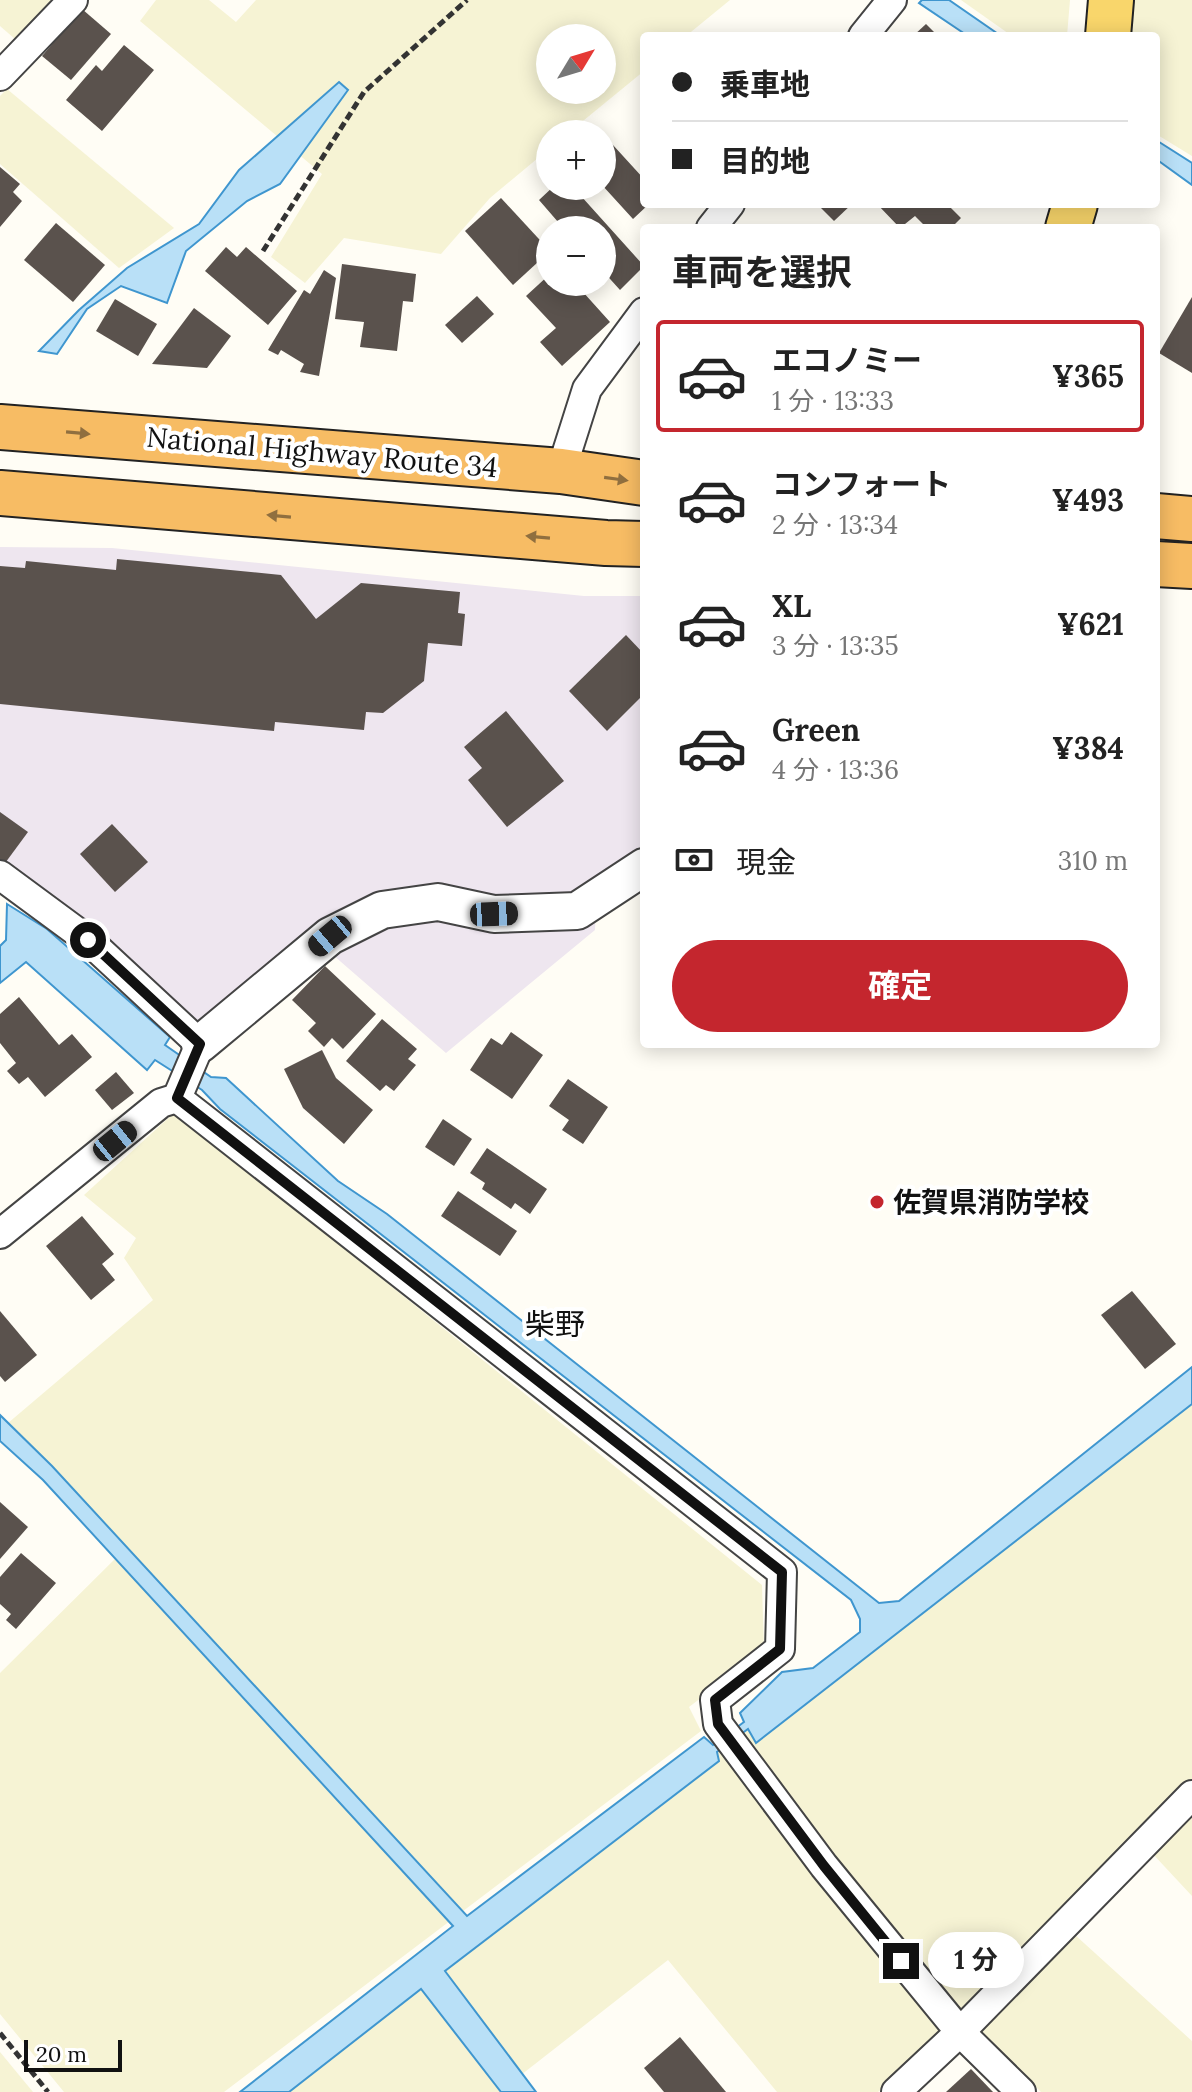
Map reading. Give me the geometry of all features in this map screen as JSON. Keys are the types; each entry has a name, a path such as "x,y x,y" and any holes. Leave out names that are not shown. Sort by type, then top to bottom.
{"highway":[{"name":"National Highway Route 34","path":"0,427 561,471 640,482"},
{"path":"0,493 640,544"},
{"path":"1160,516 1192,519"},
{"path":"1160,564 1192,566"}],"main road":[{"path":"1108,32 1111,0"}],"street":[{"path":"0,76 73,0"},
{"path":"866,32 892,0"},
{"path":"714,224 727,208"},
{"path":"561,471 587,389 640,317"},
{"path":"0,1234 161,1103 188,1070 330,936 382,910 438,902 494,914 577,911 640,870"},
{"path":"0,875 88,940 188,1070 782,1572 780,1649 715,1700 718,1724 824,1866 960,2032 1021,2092"},
{"path":"896,2092 960,2032 1192,1795"}],"path":[{"path":"263,251 364,92 467,0"},
{"path":"0,2033 48,2092"}],"shaded area":[{"path":"0,0 53,0 15,39 0,26"},
{"path":"156,0 209,0 236,22 256,0 730,0 691,32 640,32 640,74 616,94 616,24 536,24 536,104 604,104 584,120 536,120 536,160 490,198 441,254 344,238 305,283 271,257 322,174 140,21"},
{"path":"961,0 1070,0 1067,32 1006,32"},
{"path":"1133,0 1192,0 1192,156 1160,136 1160,32 1129,32"},
{"path":"7,89 174,228 119,268 0,164 0,96"},
{"path":"0,547 112,548 584,596 640,596 640,847 597,883 595,930 446,1053 333,955 192,1024 0,864"},
{"path":"175,1112 762,1585 764,1650 689,1707 701,1731 224,2092 64,2092 0,2014 0,1673 122,1552 1,1429 153,1300 124,1258 136,1238 84,1195"},
{"path":"1192,1378 1192,1896 1151,1852 1074,1934 1192,2041 1192,2092 1041,2092 965,2016 878,2092 777,2092 668,1960 512,2082 519,2092 279,2092"},
{"path":"0,2052 33,2092 0,2092"}],"water":[{"path":"922,0 949,0 995,32 962,32 919,3"},
{"path":"339,82 348,90 280,184 247,201 186,251 167,303 121,286 87,309 57,354 39,351 127,268 199,224 239,170"},
{"path":"1160,143 1192,163 1192,185 1160,162"},
{"path":"7,904 47,929 170,1037 165,1045 211,1077 226,1078 338,1181 387,1214 879,1603 899,1601 1192,1367 1192,1404 756,1743 748,1729 717,1752 719,1761 445,1971 536,2092 501,2092 421,1989 289,2092 240,2092 453,1926 43,1480 0,1441 0,1415 52,1466 467,1916 704,1737 713,1745 744,1722 740,1713 782,1672 813,1668 860,1632 860,1619 851,1600 220,1109 202,1090 155,1060 147,1070 26,962 0,983 0,946 6,940"}],"building":[{"path":"82,9 111,34 71,80 42,56"},
{"path":"926,24 934,32 917,32"},
{"path":"124,45 154,70 102,131 66,100 96,65 102,71"},
{"path":"616,148 640,175 640,208 645,208 633,219 616,200"},
{"path":"0,167 20,184 13,192 22,201 0,227"},
{"path":"501,198 536,236 536,264 513,285 465,231"},
{"path":"539,200 585,200 599,216 553,216"},
{"path":"821,208 848,208 834,221"},
{"path":"881,208 951,208 961,218 955,224 923,224 915,216 905,224 896,224"},
{"path":"56,223 105,265 73,302 24,260"},
{"path":"616,235 640,262 640,270 620,290 616,286"},
{"path":"226,247 237,257 246,247 297,291 268,325 205,271"},
{"path":"342,264 416,274 413,302 403,301 397,351 360,347 364,322 335,319"},
{"path":"324,270 336,278 319,376 300,372 304,364 281,350 278,355 268,350 304,290 310,294"},
{"path":"536,287 536,296 587,296 610,322 562,366 540,342 556,328 526,296"},
{"path":"477,296 494,314 462,343 445,325"},
{"path":"1192,297 1192,373 1160,351"},
{"path":"115,299 157,324 138,356 96,331"},
{"path":"194,308 231,336 207,368 152,364"},
{"path":"117,559 281,575 316,619 361,583 460,592 458,613 465,614 462,646 428,643 424,681 383,713 366,712 364,730 275,722 274,731 0,704 0,566 25,568 26,561 116,570"},
{"path":"626,635 640,650 640,698 607,731 569,691"},
{"path":"506,711 564,781 507,827 468,780 482,768 464,747"},
{"path":"0,812 28,832 0,870"},
{"path":"112,824 148,862 115,892 80,854"},
{"path":"325,966 376,1014 343,1049 332,1038 324,1047 308,1031 316,1023 292,1000"},
{"path":"19,997 59,1045 72,1034 92,1057 45,1097 28,1077 19,1084 7,1071 16,1063 0,1043 0,1014"},
{"path":"382,1019 417,1049 408,1059 416,1065 394,1091 386,1085 380,1091 346,1061"},
{"path":"511,1032 543,1055 512,1099 470,1070 491,1038 502,1045"},
{"path":"322,1050 336,1078 373,1110 344,1144 303,1108 284,1069"},
{"path":"116,1072 134,1093 112,1110 95,1090"},
{"path":"568,1079 608,1107 583,1144 562,1130 569,1120 549,1106"},
{"path":"443,1119 472,1139 454,1166 425,1147"},
{"path":"487,1148 547,1189 530,1214 515,1203 511,1209 482,1189 485,1183 470,1173"},
{"path":"458,1191 517,1231 500,1256 441,1216"},
{"path":"82,1216 114,1254 102,1264 115,1280 91,1300 46,1246"},
{"path":"1132,1291 1176,1344 1145,1369 1101,1315"},
{"path":"0,1311 37,1355 5,1382 0,1376"},
{"path":"0,1502 28,1527 0,1559"},
{"path":"21,1553 56,1583 16,1629 6,1620 11,1614 0,1604 0,1577"},
{"path":"680,2037 726,2092 664,2092 644,2068"},
{"path":"971,2069 993,2092 946,2092"}],"place":[{"name":"佐賀県消防学校","path":"877,1202"}],"district":[{"name":"柴野","path":"555,1325"}],"route":[{"path":"88,940 200,1044 177,1098 782,1572 780,1649 715,1700 718,1724 824,1866 901,1961"}]}
